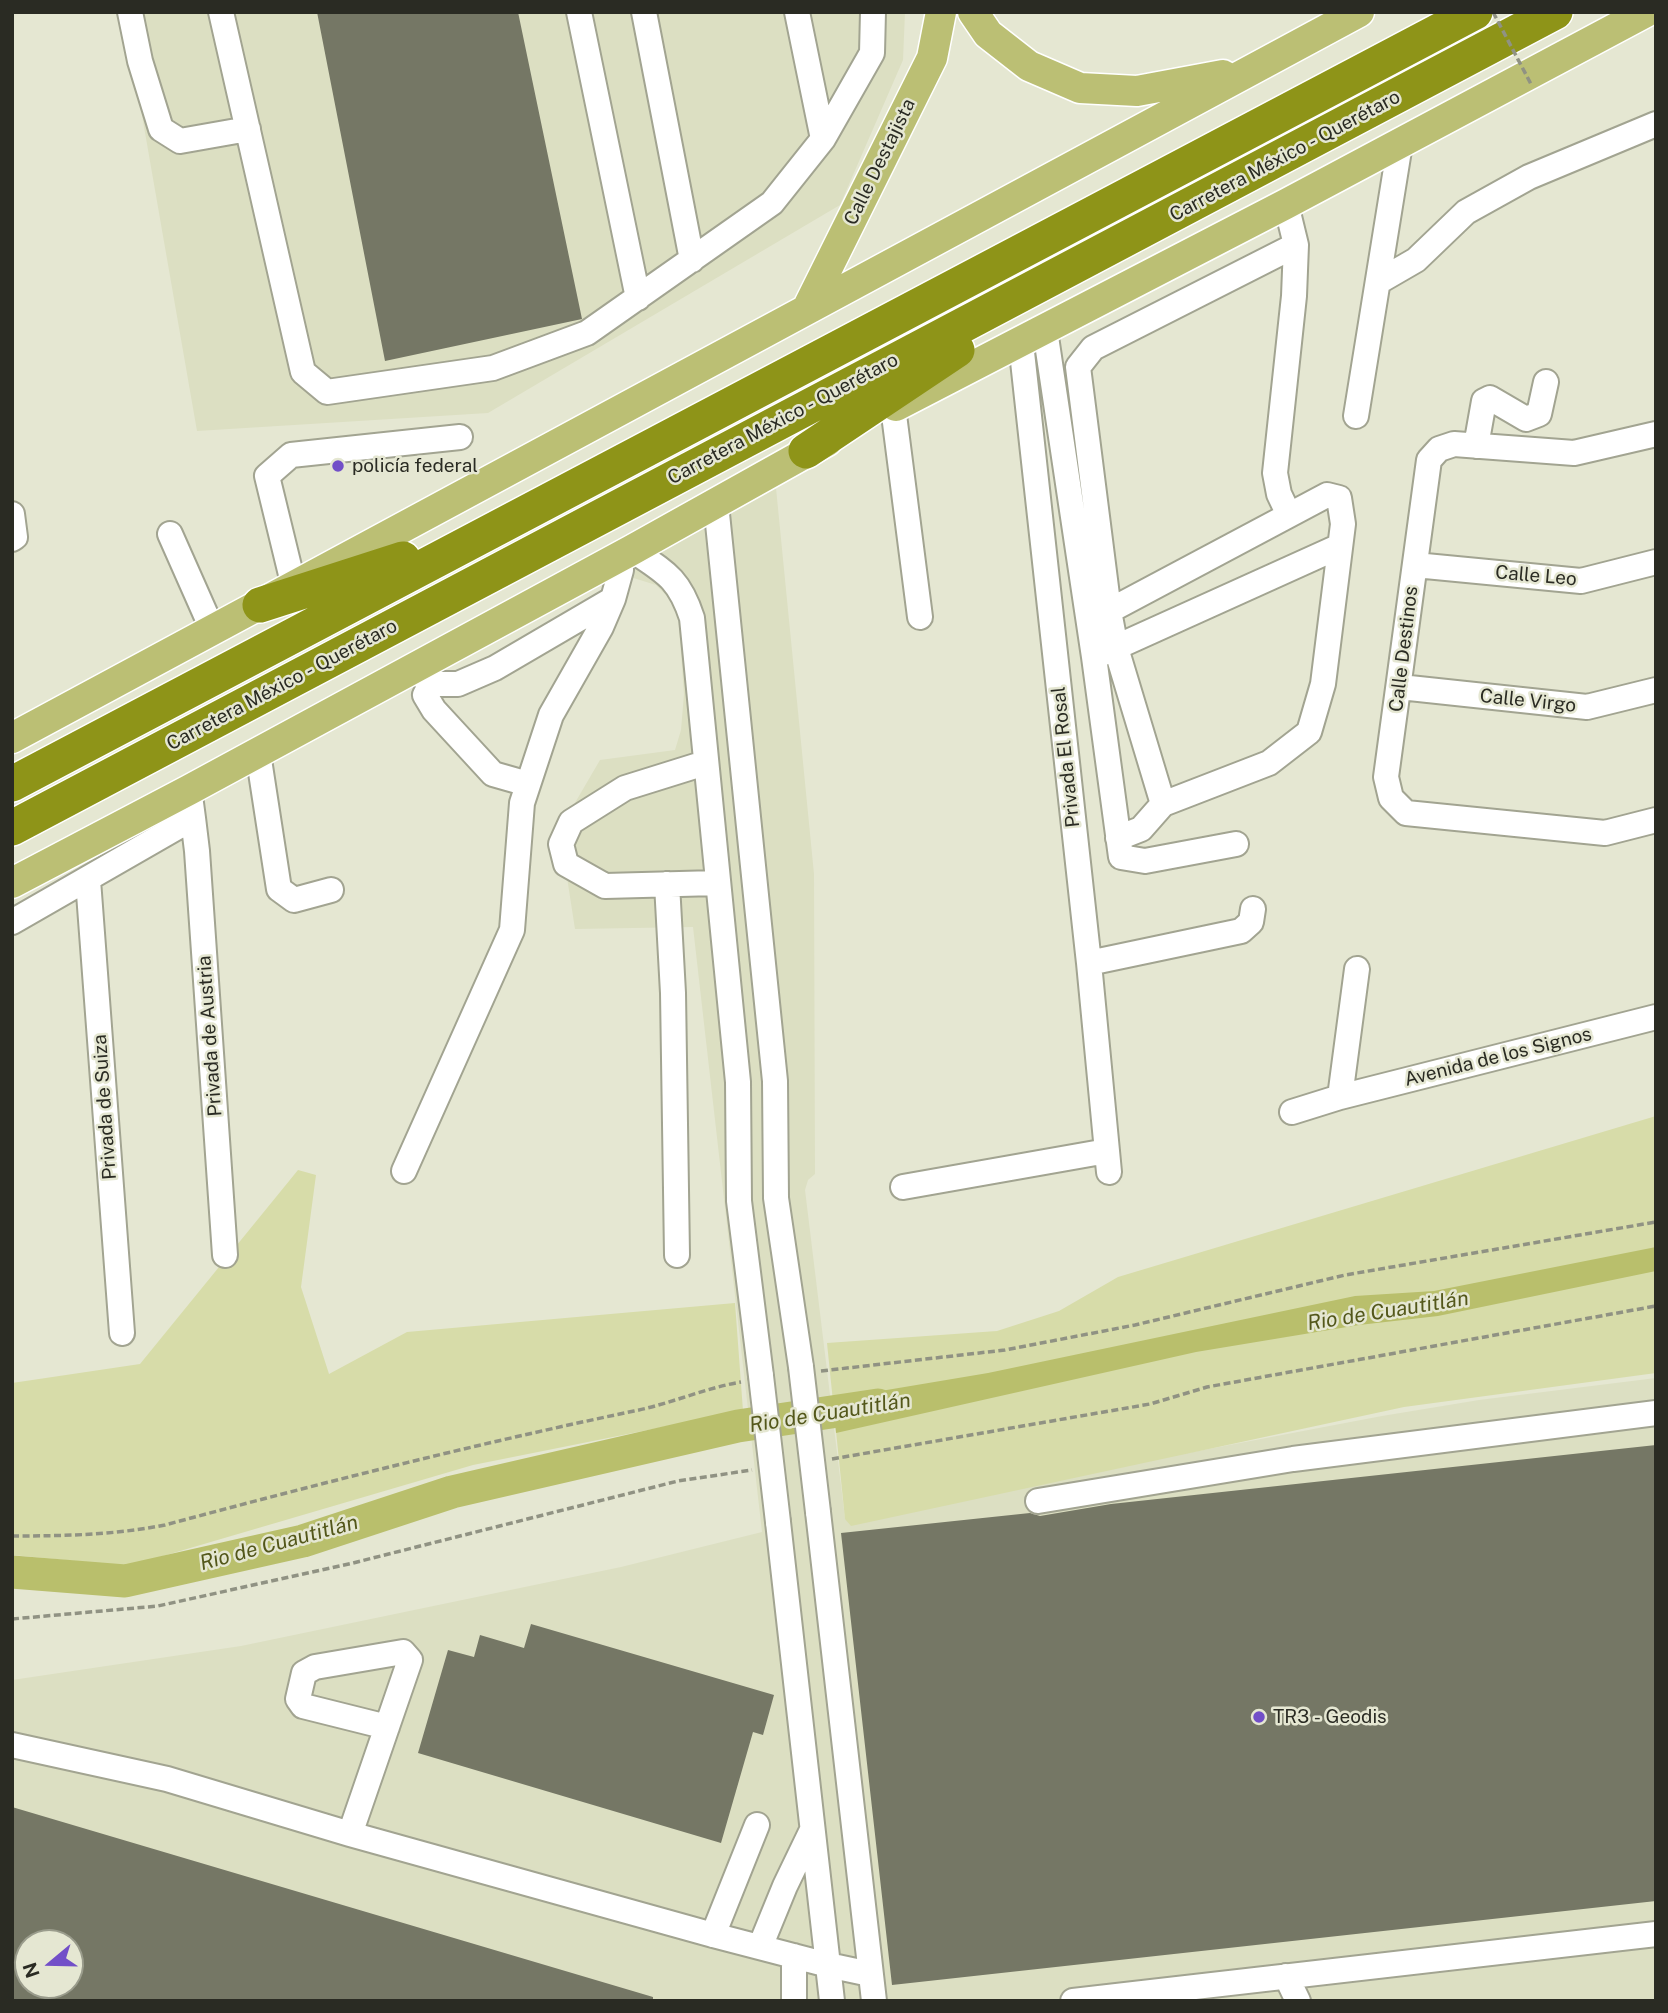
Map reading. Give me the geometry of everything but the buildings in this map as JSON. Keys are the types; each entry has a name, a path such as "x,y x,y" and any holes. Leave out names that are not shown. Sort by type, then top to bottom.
{"highway":[{"name":"Carretera México - Querétaro","path":"12,784 1475,12"},
{"name":"Carretera México - Querétaro","path":"12,828 1555,12"},
{"path":"806,451 1096,257"},
{"path":"260,605 400,560 474,540"}],"main road":[{"name":"Calle Destajista","path":"808,307 932,58 941,12"},
{"path":"973,12 988,34 1029,66 1080,88 1137,91 1251,71"},
{"path":"12,738 1359,12"},
{"path":"12,883 191,804 258,753 422,676 626,554 806,451 1033,337 1646,12"}],"street":[{"path":"130,12 140,61 162,129 180,141 248,129"},
{"path":"221,12 303,372 327,392 493,368 587,333 638,298 772,203 823,139 872,53 873,12"},
{"path":"579,12 638,298"},
{"path":"644,12 692,260"},
{"path":"797,12 823,139"},
{"path":"1378,282 1416,260 1466,212 1529,177 1656,124"},
{"path":"1356,416 1399,144"},
{"path":"1286,204 1296,245 1294,296 1275,473 1279,494 1289,515"},
{"path":"1236,844 1146,861 1121,857 1105,653 1109,611 1077,367 1093,348 1296,245"},
{"path":"1033,337 1105,653 1163,804"},
{"name":"Privada El Rosal","path":"903,1187 1108,1161 1033,337"},
{"path":"1476,446 1484,401 1490,398 1526,419 1539,414 1546,382"},
{"path":"893,407 920,617"},
{"name":"Calle Destinos","path":"1656,434 1574,453 1454,444 1439,449 1429,460 1386,777 1391,798 1406,813 1605,833 1656,820"},
{"path":"294,587 267,476 291,455 460,437"},
{"path":"1109,611 1327,495 1339,498 1343,524 1323,684 1309,732 1269,763 1163,804 1141,829 1118,838"},
{"path":"716,503 775,1081 776,1198 810,1369 818,1512 874,2001"},
{"path":"12,514 15,537 12,539"},
{"path":"170,534 213,631"},
{"path":"1105,653 1340,546"},
{"path":"404,1171 512,930 522,803 551,715 601,627 613,599 626,554 671,576 685,597 692,618 737,1082 739,1201 757,1378 778,1522 832,2001"},
{"name":"Calle Leo","path":"1415,565 1581,581 1656,562"},
{"path":"685,597 725,591"},
{"path":"528,784 493,774 434,710 425,695 422,676 458,684 495,668 613,599"},
{"name":"Calle Virgo","path":"1399,687 1587,708 1656,690"},
{"path":"702,736 739,731"},
{"path":"258,753 279,889 294,900 331,890"},
{"path":"705,763 625,788 571,822 561,844 566,864 605,886 717,883"},
{"path":"709,802 745,797"},
{"path":"12,922 88,880 191,804"},
{"name":"Privada de Austria","path":"191,804 197,851 225,1255"},
{"name":"Privada de Suiza","path":"88,880 122,1334"},
{"path":"667,884 673,993 677,1255"},
{"path":"1089,963 1241,932 1251,922 1253,909"},
{"path":"1340,1097 1357,969"},
{"name":"Avenida de los Signos","path":"1292,1112 1340,1097 1656,1017"},
{"path":"732,1026 769,1022"},
{"path":"1038,1501 1293,1459 1656,1413"},
{"path":"350,1834 387,1727"},
{"path":"12,1745 167,1779 350,1834 713,1935 870,1974"},
{"path":"713,1935 757,1825"},
{"path":"760,1947 812,1829"},
{"path":"1073,2001 1656,1934"},
{"path":"794,1956 794,2001"},
{"path":"1286,1976 1298,2001"}],"path":[{"path":"1493,12 1532,86"},
{"path":"810,1369 1004,1350 1135,1325 1345,1275 1656,1222"},
{"path":"827,1460 1150,1404 1207,1387 1656,1306"},
{"path":"12,1536 85,1536 132,1532 366,1471 642,1409 757,1378"},
{"path":"12,1619 158,1606 353,1563 678,1480 759,1469"}],"shaded area":[{"path":"124,12 905,12 903,60 840,205 488,413 197,431"},
{"path":"776,488 814,874 815,1174 808,1180 805,1190 845,1518 1382,1416 1479,1400 1656,1378 1656,2001 12,2001 12,1680 241,1646 621,1567 762,1532 693,927 575,929 566,871 554,871 555,837 600,760 675,750 681,730 684,694 678,613 672,601 656,585 611,571"},
{"path":"1656,1116 1656,1373 1404,1407 851,1526 845,1519 827,1343 997,1331 1059,1311 1118,1277"},
{"path":"298,1170 316,1175 301,1287 329,1374 407,1332 735,1303 743,1411 473,1465 129,1566 12,1555 12,1383 140,1364"}],"water":[{"path":"1656,1247 1656,1271 1438,1316 1359,1325 1196,1352 836,1433 833,1399 988,1373 1355,1296 1434,1291"}],"waterway":[{"name":"Rio de Cuautitlán","path":"12,1572 125,1581 303,1541 452,1492 738,1426 878,1405"}],"place":[{"name":"policía federal","path":"338,466"},
{"name":"TR3 - Geodis","path":"1259,1717"}]}
